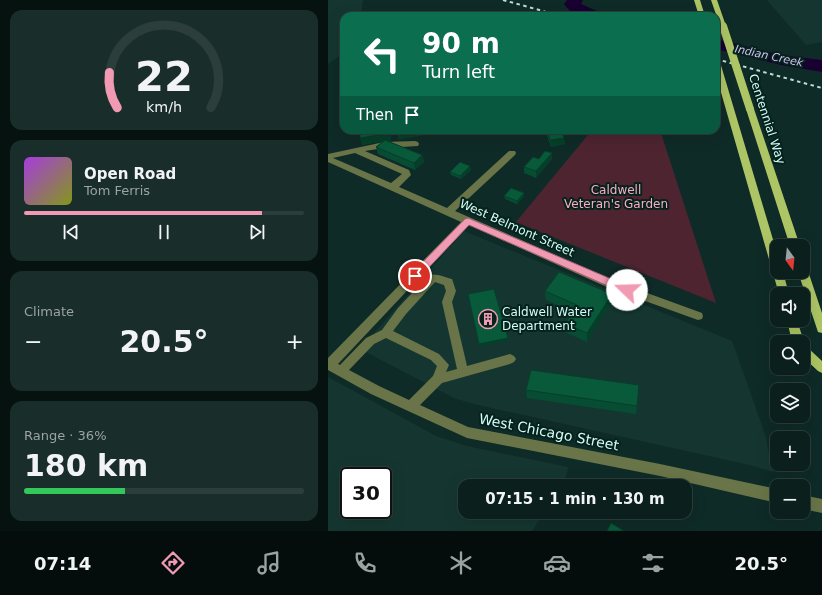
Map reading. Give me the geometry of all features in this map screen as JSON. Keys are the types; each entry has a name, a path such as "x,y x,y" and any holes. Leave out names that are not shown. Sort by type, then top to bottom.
{"main road":[{"path":"697,0 701,12"},
{"name":"Centennial Way","path":"714,0 718,12"},
{"name":"Centennial Way","path":"720,17 793,239"},
{"path":"720,76 770,247"},
{"path":"806,279 822,329"},
{"path":"810,357 822,368"}],"street":[{"path":"328,158 355,150 395,144 415,144"},
{"path":"355,150 406,172 407,175 393,187"},
{"path":"449,212 512,153"},
{"name":"West Belmont Street","path":"328,158 613,285 698,316"},
{"path":"329,364 468,221"},
{"path":"341,371 370,341 386,333 402,311 433,278 448,282 452,292 447,302 464,372"},
{"path":"386,333 435,357 443,364 438,379 411,406"},
{"path":"438,379 510,359"},
{"name":"West Chicago Street","path":"329,364 375,390 467,432 660,470 770,494"},
{"path":"810,503 822,506"}],"shaded area":[{"path":"328,0 363,0 362,12 340,12 340,56 328,64"},
{"path":"767,0 822,0 822,42 806,45"},
{"path":"464,231 732,341 765,434 770,458 770,471 773,472 754,466 474,404 454,398 360,349"},
{"path":"328,377 436,436 467,446 568,467 565,479 458,479 458,519 540,519 532,531 328,531"}],"green space":[{"name":"Caldwell Veteran's Garden","path":"589,134 661,134 716,303 516,222"}],"building":[{"path":"360,134 384,134 360,138"},
{"path":"398,134 411,134 398,136"},
{"path":"548,134 562,134 564,138 550,140"},
{"path":"385,140 422,155 414,163 376,147"},
{"path":"545,151 552,153 536,171 524,167 533,157 539,159"},
{"path":"460,162 470,166 460,176 450,172"},
{"path":"511,188 524,193 517,201 504,196"},
{"path":"559,272 612,294 587,333 565,324 577,305 545,291"},
{"name":"Caldwell Water Department","path":"494,289 508,338 479,344 468,294"},
{"path":"531,370 639,385 637,406 526,390"},
{"path":"611,523 624,531 607,531"}],"waterway":[{"name":"Indian Creek","path":"575,0 572,4 575,8 584,12"},
{"name":"Indian Creek","path":"720,45 781,60 822,66"}],"railway":[{"path":"503,0 546,12"},
{"path":"720,60 822,88"}],"place":[{"name":"Caldwell Water Department","path":"488,319"}],"route":[{"path":"415,276 468,221 627,290"}]}
